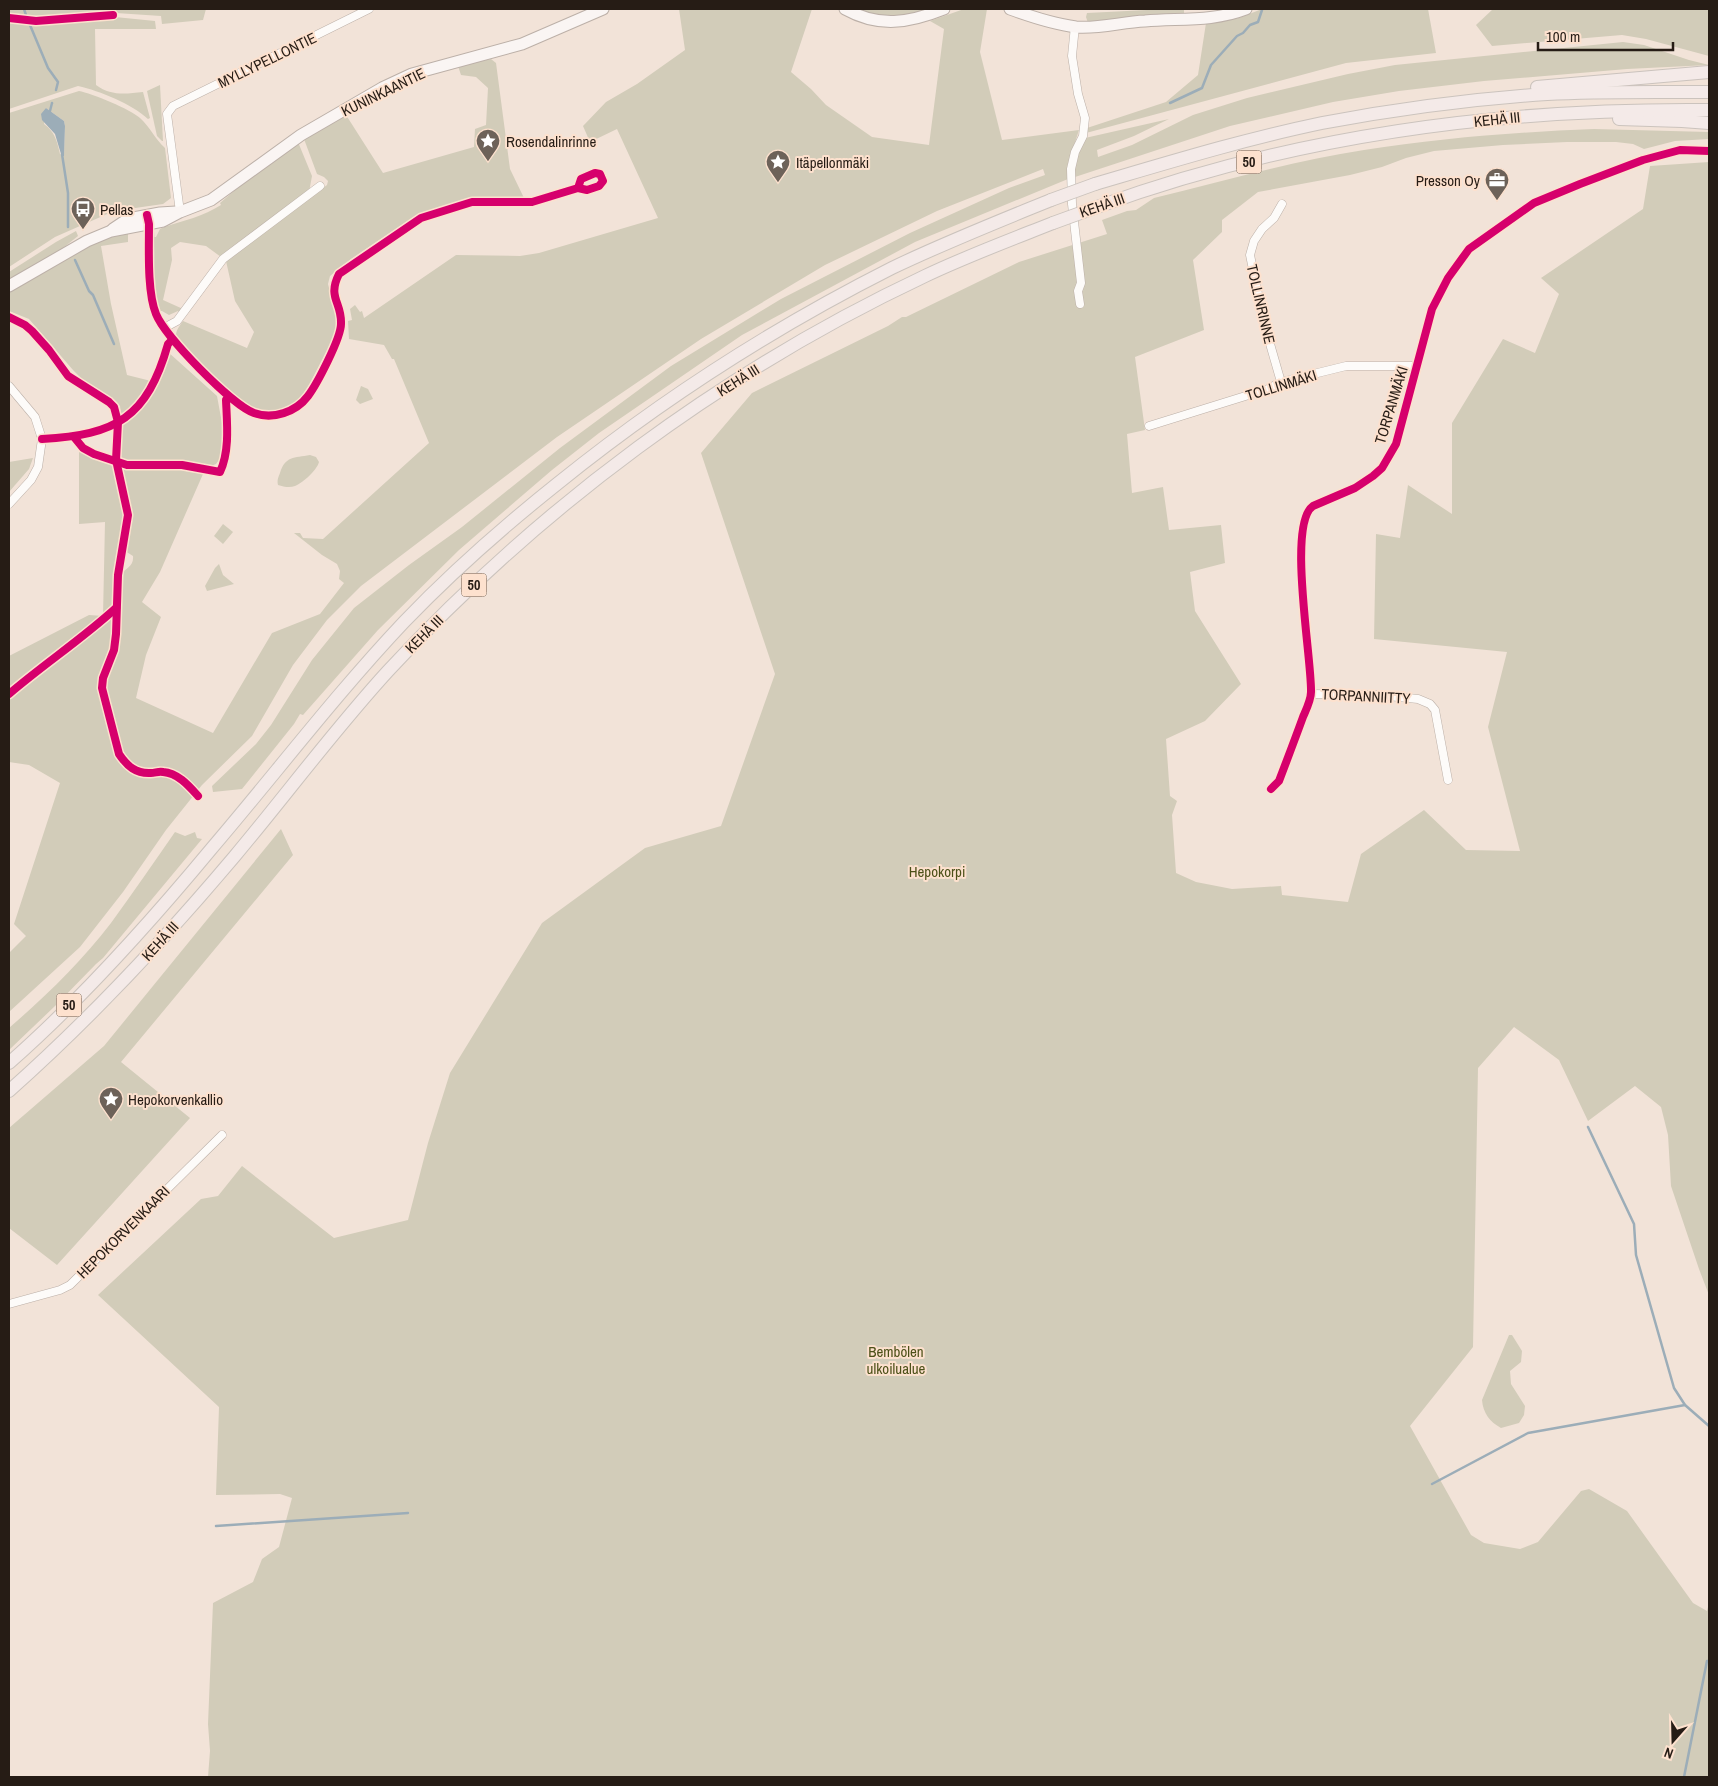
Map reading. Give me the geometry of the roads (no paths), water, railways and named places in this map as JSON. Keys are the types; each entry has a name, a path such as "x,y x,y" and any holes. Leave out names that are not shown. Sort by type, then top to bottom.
{"highway":[{"path":"1466,101 1517,89 1709,72"},
{"name":"KEHÄ III","path":"9,1063 89,986 152,919 340,692 405,621 474,554 536,501 643,417 686,387 774,332 894,268 977,230 1050,200 1095,184 1269,135 1322,123 1466,101 1630,91 1709,92"},
{"name":"KEHÄ III","path":"9,1090 104,1000 153,950 388,672 462,596 554,512 619,461 695,407 813,334 926,276 1053,223 1162,185 1233,166 1325,144 1404,130 1453,124 1562,114 1709,110"},
{"path":"1562,114 1606,119 1709,123"}],"main road":[{"name":"KUNINKAANTIE","path":"9,286 87,241 111,231 128,219 148,220 180,212 211,200 301,135 382,88 412,74 522,44 603,9"},
{"path":"846,9 858,16 885,22 914,19 944,9"},
{"path":"1010,9 1052,23 1075,26 1104,26 1144,21 1204,19 1230,15 1246,9"}],"street":[{"name":"MYLLYPELLONTIE","path":"180,212 167,114 173,106 369,9"},
{"path":"1075,26 1072,56 1077,88 1085,118 1083,136 1075,152 1071,169 1072,204 1081,283 1078,291 1080,304"},
{"name":"TORPANMÄKI","path":"1271,789 1279,782 1312,694 1303,589 1301,549 1303,522 1308,509 1355,488 1382,468 1396,444 1432,309 1448,278 1469,249 1534,203 1652,157 1680,150 1709,150"},
{"path":"164,328 178,321 222,259 320,186"},
{"path":"148,220 152,300 156,315 164,328 172,340 202,371 245,409 271,416 286,413 298,406 308,396 340,334 340,314 333,291 339,274 421,218 472,202 530,202 578,188"},
{"name":"TOLLINRINNE","path":"1282,204 1274,218 1262,228 1254,240 1250,255 1264,323 1282,382"},
{"name":"TOLLINMÄKI","path":"1149,426 1268,389 1282,382 1346,366 1417,366"},
{"path":"9,386 35,417 42,439 38,467 31,480 9,504"},
{"name":"TORPANNIITTY","path":"1312,694 1378,695 1418,699 1430,704 1435,710 1448,780"},
{"name":"HEPOKORVENKAARI","path":"9,1304 60,1290 70,1285 222,1135"}],"water":[{"path":"46,108 64,121 64,156 61,154 55,134 42,120 41,114"}],"waterway":[{"path":"24,9 26,15"},
{"path":"1170,103 1202,88 1211,65 1237,36 1243,33 1250,25 1258,22 1262,10"},
{"path":"30,25 48,68 58,82 56,90"},
{"path":"50,111 52,103"},
{"path":"62,154 68,193 68,227"},
{"path":"75,260 89,291 93,295 114,344"},
{"path":"1588,1127 1634,1224 1636,1255 1674,1388 1685,1405 1709,1426"},
{"path":"1432,1484 1528,1433 1685,1405"},
{"path":"216,1526 408,1513"},
{"path":"1684,1777 1707,1661 1709,1661"}],"place":[{"name":"Rosendalinrinne","path":"488,162"},
{"name":"Itäpellonmäki","path":"778,183"},
{"name":"Presson Oy","path":"1497,201"},
{"name":"Pellas","path":"83,230"},
{"name":"Hepokorvenkallio","path":"111,1120"}],"park label":[{"name":"Hepokorpi","path":"937,871"},
{"name":"Bembölen ulkoilualue","path":"896,1360"}]}
